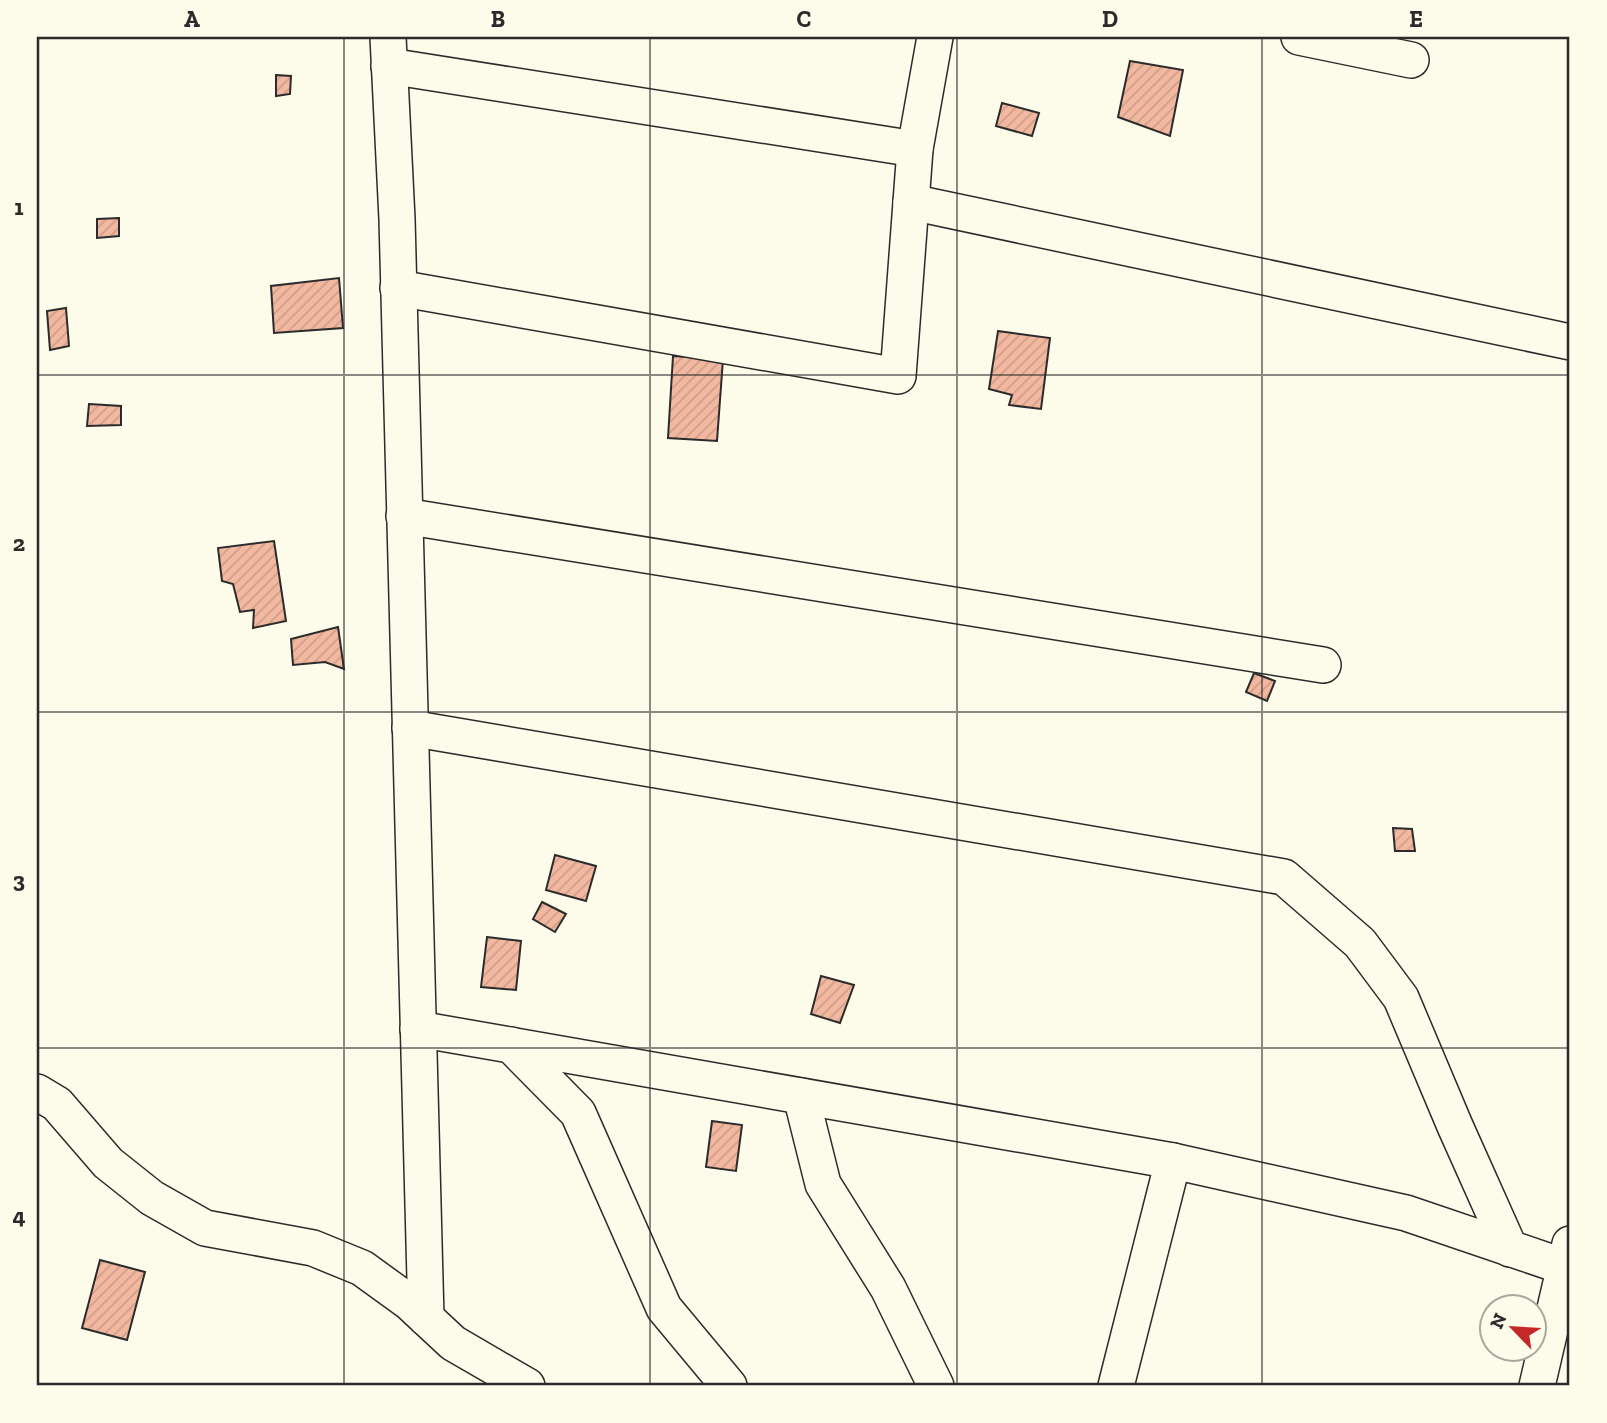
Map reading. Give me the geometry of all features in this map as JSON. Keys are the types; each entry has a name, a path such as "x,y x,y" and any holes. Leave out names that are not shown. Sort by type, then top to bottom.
{"street":[{"path":"398,288 898,376 915,149 935,37"},
{"path":"1299,37 1411,60"},
{"path":"426,1318 389,51 915,149"},
{"path":"911,202 1570,342"},
{"path":"404,516 1324,665"},
{"path":"410,729 1284,877 1360,943 1401,998 1510,1249"},
{"path":"418,1029 1173,1161 1406,1213 1510,1249 1568,1256 1536,1386"},
{"path":"511,1045 578,1113 664,1308 729,1386"},
{"path":"37,1092 57,1104 108,1163 152,1198 205,1228 313,1248 362,1268 410,1303 453,1343 527,1386"},
{"path":"801,1096 823,1184 888,1288 936,1386"},
{"path":"1116,1386 1173,1161"}],"building":[{"path":"1130,61 1183,70 1170,136 1118,117"},
{"path":"276,75 291,76 290,94 276,96"},
{"path":"1002,103 1039,113 1032,136 996,126"},
{"path":"119,218 119,236 97,238 97,219"},
{"path":"339,278 343,328 274,333 271,286"},
{"path":"66,308 69,346 50,350 47,311"},
{"path":"998,331 1050,338 1041,409 1009,405 1012,395 989,389"},
{"path":"673,356 723,359 717,441 668,438"},
{"path":"89,404 121,406 121,425 87,426"},
{"path":"274,541 286,621 253,628 254,610 240,612 233,584 222,581 218,548"},
{"path":"338,627 344,669 325,662 293,665 291,639"},
{"path":"1254,673 1275,681 1267,701 1246,692"},
{"path":"1393,828 1412,829 1415,851 1395,851"},
{"path":"555,855 596,866 586,901 546,890"},
{"path":"542,902 566,914 555,932 533,919"},
{"path":"487,937 521,941 516,990 481,987"},
{"path":"821,976 854,985 840,1023 811,1014"},
{"path":"712,1121 742,1125 736,1171 706,1167"},
{"path":"100,1260 145,1272 127,1340 82,1328"}]}
